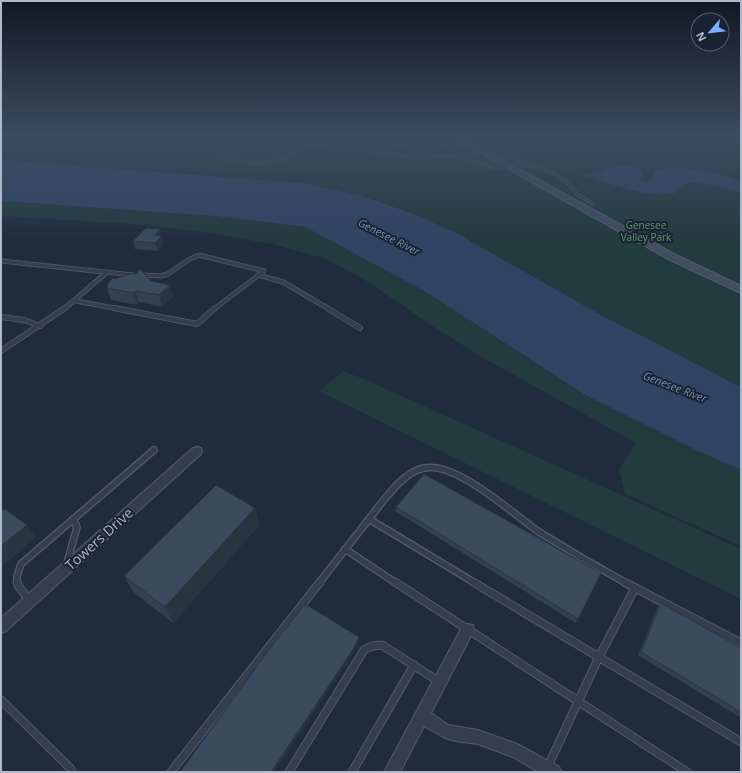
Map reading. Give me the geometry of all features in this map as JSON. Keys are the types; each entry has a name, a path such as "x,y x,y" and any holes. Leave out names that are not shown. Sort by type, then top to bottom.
{"street":[{"path":"516,171 690,267 741,290"},
{"name":"Towers Drive","path":"1,628 197,451"},
{"path":"392,772 468,630"},
{"path":"422,716 441,728 455,734 478,737 504,745 550,770"}],"lane":[{"path":"550,171 567,183 578,195 593,204"},
{"path":"1,261 106,273 159,276 171,273 192,256 199,255 264,271 228,297 197,324 76,301"},
{"path":"1,351 76,301 106,273"},
{"path":"258,275 283,282 360,328"},
{"path":"1,317 24,320 40,326"},
{"path":"30,602 17,587 16,577 21,564 154,450"},
{"path":"171,772 369,519 409,474 418,470 432,467 453,474 475,485 553,540 635,588 741,643"},
{"path":"64,570 77,527 73,519"},
{"path":"369,519 741,742"},
{"path":"345,549 687,772"},
{"path":"550,770 578,701 635,588"},
{"path":"289,772 364,650 372,646 382,645 439,682"},
{"path":"352,772 414,665"},
{"path":"1,700 70,768 72,772"}],"green space":[{"name":"Genesee Valley Park","path":"146,171 741,171 741,387 603,316 458,234 417,215 359,195 302,183"},
{"path":"1,201 215,216 305,227 426,292 587,396 698,451 741,470 741,546 625,494 619,469 636,443 480,356 365,280 326,259 272,244 202,232 133,224 1,216"},
{"path":"343,371 364,379 741,549 741,599 319,391"}],"water":[{"name":"Genesee River","path":"1,171 146,171 302,183 359,195 417,215 458,234 603,316 741,387 741,470 698,451 587,396 426,292 305,227 215,216 1,201"},
{"path":"604,171 642,171 644,172 639,179 645,183 651,181 654,171 705,171 713,172 741,182 741,192 696,182 683,184 675,193 651,194 627,189 581,175"}],"building":[{"path":"146,228 160,229 155,235 162,236 155,243 133,241"},
{"path":"140,269 151,281 170,285 159,295 135,291 133,293 107,288 109,282 113,278 115,279 129,274 136,274"},
{"path":"424,474 601,573 578,619 396,507"},
{"path":"216,485 255,508 165,607 124,576"},
{"path":"5,509 27,525 1,546 1,511"},
{"path":"661,603 741,648 741,712 641,652"},
{"path":"305,604 359,637 352,651 271,772 180,772 271,647"}]}
